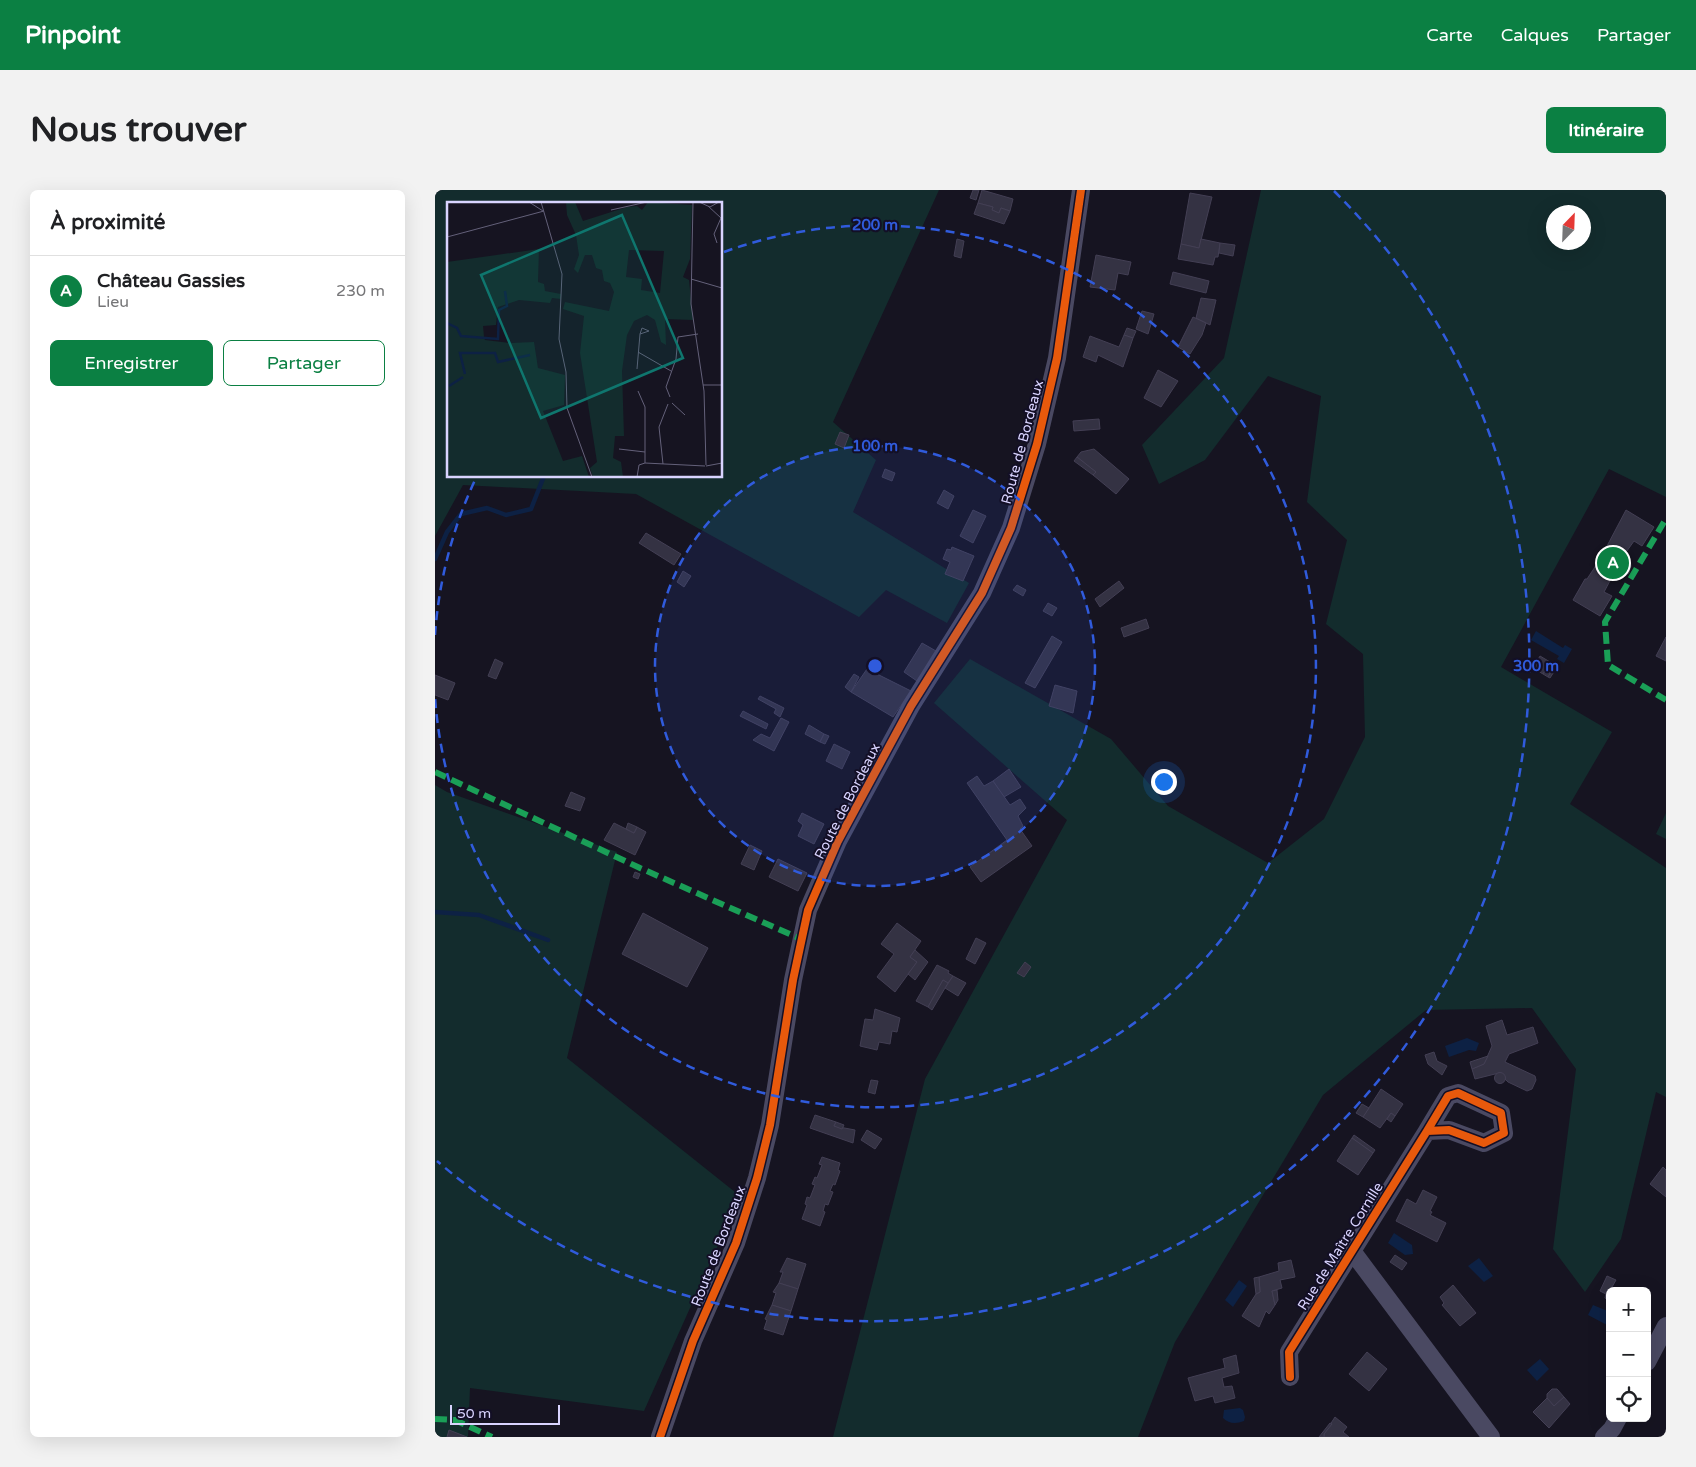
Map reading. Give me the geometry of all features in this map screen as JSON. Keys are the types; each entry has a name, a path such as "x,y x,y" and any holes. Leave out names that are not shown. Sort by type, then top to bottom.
{"street":[{"name":"Route de Bordeaux","path":"660,1437 687,1358 735,1243 757,1178 770,1124 793,980 808,910 838,841 911,706 982,593 1011,528 1037,444 1057,358 1081,190"},
{"name":"Rue de Maître Cornille","path":"1290,1377 1289,1352 1427,1131"},
{"name":"Rue de Maître Cornille","path":"1352,1251 1491,1437"},
{"path":"1651,1354 1666,1326"},
{"path":"1604,1437 1616,1422"}],"green space":[{"path":"435,190 939,190 833,422 876,460 853,512 969,583 947,623 886,590 859,617 636,494 463,485 435,536"},
{"path":"1261,190 1666,190 1666,497 1609,469 1501,667 1612,732 1570,804 1666,868 1666,1097 1656,1092 1621,1239 1585,1292 1553,1249 1576,1069 1532,1008 1426,1010 1323,1095 1175,1342 1138,1437 833,1437 925,1079 1067,820 934,703 970,659 1111,739 1168,806 1268,863 1324,819 1365,737 1363,654 1326,624 1347,540 1307,502 1321,396 1268,376 1205,460 1159,484 1142,445 1224,358"},
{"path":"435,785 447,792 617,852 567,1058 740,1196 644,1411 470,1388 468,1437 435,1437"},
{"path":"1666,813 1666,839 1656,834"}],"water":[{"path":"1536,631 1563,648 1565,645 1572,649 1564,663 1557,659 1559,656 1531,640"},
{"path":"1467,1038 1479,1043 1476,1051 1469,1050 1449,1057 1445,1046"},
{"path":"1394,1233 1412,1245 1413,1254 1405,1255 1388,1243"},
{"path":"1479,1258 1493,1276 1484,1282 1468,1266"},
{"path":"1239,1280 1247,1286 1233,1307 1225,1300"},
{"path":"1593,1305 1606,1310 1606,1324 1588,1315"},
{"path":"1540,1359 1549,1369 1537,1381 1527,1370"},
{"path":"1240,1408 1243,1410 1244,1421 1233,1423 1223,1418 1224,1410"}],"building":[{"path":"973,190 979,190 976,200 970,198"},
{"path":"982,190 1013,199 1010,211 1001,208 999,213 992,210 993,207 978,203"},
{"path":"1190,193 1212,197 1199,248 1181,244"},
{"path":"978,203 993,207 992,210 999,213 1001,208 1010,211 1004,224 974,214"},
{"path":"957,239 964,241 961,258 954,256"},
{"path":"1201,239 1220,243 1218,257 1215,257 1213,265 1178,259 1181,244 1199,248"},
{"path":"1220,243 1235,245 1233,256 1219,253"},
{"path":"1096,255 1131,262 1128,275 1118,273 1115,290 1090,287"},
{"path":"1173,272 1209,281 1206,293 1170,284"},
{"path":"1201,298 1216,300 1210,325 1196,318"},
{"path":"1142,311 1154,314 1148,334 1136,329"},
{"path":"1193,317 1206,323 1202,335 1190,354 1178,347"},
{"path":"1127,328 1136,331 1133,338 1124,335"},
{"path":"1124,335 1133,338 1123,367 1098,355 1096,362 1083,357 1090,336 1119,347"},
{"path":"1158,370 1178,381 1161,407 1144,398"},
{"path":"1099,419 1100,429 1074,431 1073,421"},
{"path":"840,432 849,435 844,448 835,444"},
{"path":"1094,449 1129,479 1116,494 1093,475 1096,472 1077,457 1081,452"},
{"path":"1077,457 1096,472 1093,475 1074,461"},
{"path":"885,469 895,473 892,481 882,477"},
{"path":"944,490 954,496 948,509 937,503"},
{"path":"973,510 986,516 973,543 960,536"},
{"path":"1626,510 1654,527 1642,546 1634,541 1624,555 1630,560 1629,573 1621,579 1612,577 1604,592 1612,596 1600,616 1573,600 1585,579 1587,579 1595,567 1600,552 1607,546"},
{"path":"646,533 681,554 674,565 639,543"},
{"path":"952,547 974,556 963,581 945,574 950,562 943,559 947,549 951,550"},
{"path":"683,571 691,576 684,587 677,582"},
{"path":"1119,581 1124,588 1100,607 1095,599"},
{"path":"1017,585 1026,590 1023,596 1013,590"},
{"path":"1048,603 1057,608 1052,616 1043,611"},
{"path":"1146,619 1149,628 1124,637 1121,628"},
{"path":"1052,636 1062,642 1035,688 1025,683"},
{"path":"1666,637 1666,661 1656,656"},
{"path":"922,643 936,651 917,681 904,672"},
{"path":"1540,656 1550,662 1543,674 1533,668"},
{"path":"495,659 503,663 496,679 488,676"},
{"path":"1550,662 1555,665 1548,677 1543,674"},
{"path":"1555,665 1557,667 1550,678 1548,677"},
{"path":"867,669 911,691 893,717 851,692"},
{"path":"854,674 859,677 851,692 845,687"},
{"path":"435,675 455,683 448,700 435,695"},
{"path":"1055,685 1077,691 1073,713 1049,706"},
{"path":"760,696 784,708 780,717 774,713 776,709 758,699"},
{"path":"743,711 768,724 766,729 740,716"},
{"path":"781,718 789,722 774,751 753,740 761,734 770,738"},
{"path":"809,725 824,734 820,742 805,734"},
{"path":"824,734 829,736 825,744 820,742"},
{"path":"834,744 850,752 842,769 826,761"},
{"path":"1009,769 1021,787 1004,797 993,781"},
{"path":"977,776 984,786 993,781 1010,805 1020,799 1026,808 1018,816 1023,826 1020,829 1032,846 981,882 970,867 1007,840 967,783"},
{"path":"571,792 585,798 580,811 565,806"},
{"path":"802,813 824,824 814,844 798,836 803,825 798,821"},
{"path":"614,823 634,833 637,827 646,832 635,855 604,840"},
{"path":"628,823 637,827 634,833 626,829"},
{"path":"750,845 762,851 754,870 741,864"},
{"path":"778,859 807,873 798,891 769,877"},
{"path":"635,872 640,874 638,879 633,877"},
{"path":"643,913 708,948 687,987 622,954"},
{"path":"897,923 921,941 910,957 917,962 895,992 877,977 894,954 881,944"},
{"path":"976,938 986,943 975,964 966,959"},
{"path":"915,950 928,962 915,980 908,974 917,962 910,957"},
{"path":"1025,962 1031,967 1024,977 1017,973"},
{"path":"937,965 949,971 948,973 953,976 948,983 943,980 928,1007 916,1001"},
{"path":"953,976 966,983 958,996 945,988"},
{"path":"943,980 948,983 932,1010 928,1007"},
{"path":"875,1009 900,1018 897,1032 892,1031 890,1044 879,1042 877,1050 860,1046 865,1019 873,1020"},
{"path":"1502,1020 1507,1035 1533,1027 1538,1043 1509,1054 1505,1062 1535,1076 1536,1080 1532,1089 1527,1091 1508,1082 1499,1073 1475,1079 1472,1069 1484,1064 1492,1046 1486,1026"},
{"path":"1434,1052 1437,1061 1447,1066 1442,1075 1428,1064 1425,1055"},
{"path":"1488,1056 1484,1064 1472,1069 1470,1062"},
{"path":"1498,1073 1502,1073 1505,1078 1504,1082 1498,1083 1495,1080 1495,1076"},
{"path":"871,1080 878,1081 875,1094 868,1092"},
{"path":"1381,1089 1403,1104 1395,1116 1391,1113 1380,1128 1363,1117"},
{"path":"1362,1104 1369,1108 1363,1117 1356,1113"},
{"path":"1391,1113 1395,1116 1391,1122 1387,1119"},
{"path":"815,1115 836,1122 834,1126 855,1130 853,1143 810,1128"},
{"path":"836,1122 844,1125 842,1129 834,1126"},
{"path":"867,1130 882,1139 875,1149 861,1140"},
{"path":"1354,1135 1375,1150 1373,1153 1352,1138"},
{"path":"1352,1138 1373,1153 1358,1175 1337,1161"},
{"path":"822,1157 840,1163 838,1170 840,1171 835,1185 833,1184 830,1191 833,1192 828,1205 825,1204 823,1211 825,1212 820,1226 802,1219 807,1205 805,1204 807,1197 810,1198 815,1185 812,1184 815,1177 817,1178 822,1165 819,1164"},
{"path":"1663,1167 1666,1170 1666,1197 1650,1184"},
{"path":"1423,1190 1437,1197 1430,1215 1446,1223 1437,1242 1396,1221 1407,1199 1416,1204"},
{"path":"1395,1255 1407,1263 1402,1270 1390,1262"},
{"path":"787,1258 806,1264 798,1289 779,1283 783,1272 780,1272"},
{"path":"1291,1260 1295,1277 1280,1280 1282,1288 1272,1291 1275,1305 1269,1314 1266,1311 1259,1327 1242,1316 1256,1294 1260,1292 1259,1277 1279,1271 1278,1263"},
{"path":"1607,1276 1616,1280 1612,1287 1606,1287 1606,1294 1600,1291"},
{"path":"1259,1277 1260,1292 1256,1294 1254,1278"},
{"path":"779,1283 798,1289 791,1311 772,1305 776,1293 773,1292"},
{"path":"1453,1285 1476,1313 1460,1326 1442,1305 1444,1303 1440,1297"},
{"path":"1277,1290 1278,1300 1275,1305 1272,1291"},
{"path":"772,1305 791,1311 783,1335 764,1329 767,1320 765,1319"},
{"path":"1367,1352 1387,1369 1369,1391 1349,1374"},
{"path":"1236,1355 1239,1373 1222,1378 1224,1387 1232,1386 1235,1398 1215,1403 1213,1396 1195,1401 1188,1378 1225,1368 1223,1359"},
{"path":"1552,1389 1557,1389 1564,1397 1554,1406 1547,1398 1547,1394"},
{"path":"1564,1397 1570,1404 1549,1428 1533,1412 1547,1398 1554,1406"},
{"path":"1335,1417 1347,1427 1343,1432 1349,1437 1324,1437"},
{"path":"1330,1423 1332,1424 1324,1434 1324,1437 1319,1437"},
{"path":"449,1430 467,1437 447,1437"}],"waterway":[{"path":"435,559 447,532 461,514 487,508 506,515 531,509 543,478"},
{"path":"435,912 479,915 548,940"}],"marked path":[{"path":"1664,522 1605,622 1608,665 1666,700"},
{"path":"435,772 640,868 801,939"},
{"path":"435,1419 455,1420 492,1437"}],"cycle path":[{"path":"660,1437 693,1341 736,1243 757,1178 770,1125 793,980 808,910 838,841 911,706 982,593 1011,528 1037,444 1057,358 1081,190"},
{"path":"1290,1377 1289,1352 1427,1131 1449,1130 1484,1143 1504,1133 1501,1113 1458,1093 1448,1096 1427,1131"}],"place":[{"name":"Château Gassies","path":"1613,563"}]}
